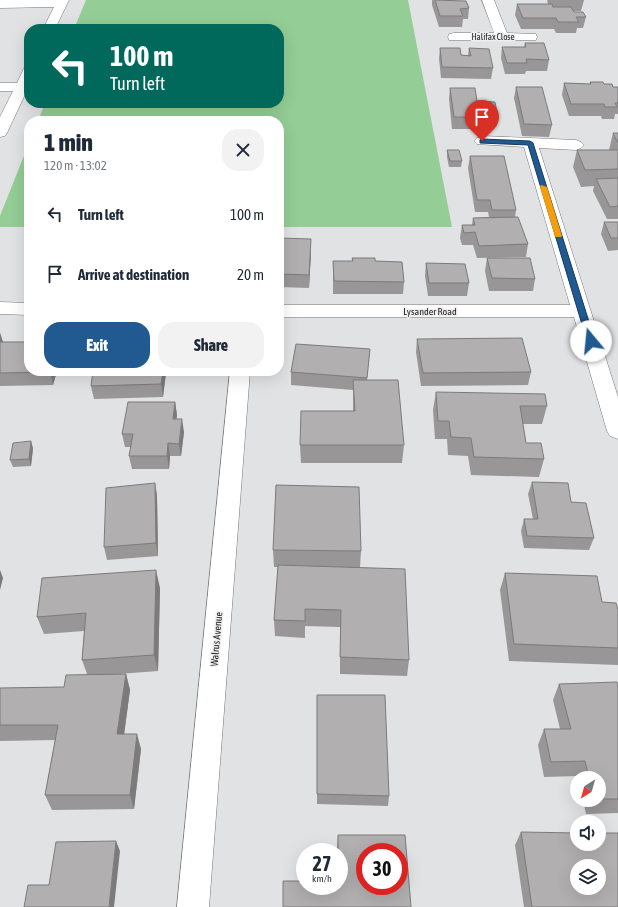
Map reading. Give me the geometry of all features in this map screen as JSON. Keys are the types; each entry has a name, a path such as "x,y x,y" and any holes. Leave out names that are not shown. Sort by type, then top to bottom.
{"street":[{"path":"488,0 502,37"},
{"path":"0,4 62,2 51,24"},
{"name":"Halifax Close","path":"454,37 531,37"},
{"path":"0,132 24,81"},
{"path":"0,88 21,87"},
{"path":"482,141 576,145"},
{"path":"530,143 618,431"},
{"path":"0,308 24,309"},
{"name":"Lysander Road","path":"284,311 582,312"},
{"name":"Walrus Avenue","path":"193,907 240,376"}],"green space":[{"path":"86,0 408,0 452,227 284,227 284,116 40,116 43,108 284,108 284,24 76,24"},
{"path":"24,156 24,227 0,227 0,216"}],"building":[{"path":"435,0 466,1 469,8 460,9 463,16 440,16"},
{"path":"517,4 552,4 553,7 571,7 574,12 583,12 586,17 576,17 579,22 558,22 556,18 523,18"},
{"path":"525,43 544,43 549,60 526,59 527,63 507,63 502,47 526,47"},
{"path":"440,48 460,48 461,55 471,56 469,48 489,49 493,68 442,67"},
{"path":"590,82 603,82 604,84 612,84 613,87 618,87 618,103 615,103 617,107 605,107 604,104 571,104 564,83 591,84"},
{"path":"516,87 542,87 552,125 524,124"},
{"path":"450,88 475,88 477,101 495,102 497,114 475,113 476,117 454,117"},
{"path":"613,133 618,133 618,143"},
{"path":"447,150 459,150 462,161 450,161"},
{"path":"577,150 618,150 618,169 585,170"},
{"path":"470,156 504,156 516,210 492,210 490,200 477,200"},
{"path":"618,178 618,206 610,207 596,179"},
{"path":"518,217 528,244 479,246 475,232 464,233 462,225 475,225 473,218"},
{"path":"604,222 618,222 618,238 611,238"},
{"path":"284,238 311,239 309,275 284,274"},
{"path":"352,258 375,258 375,261 402,262 404,282 334,281 333,261 353,261"},
{"path":"487,258 530,258 535,279 492,278"},
{"path":"426,263 465,264 469,283 429,283"},
{"path":"522,338 531,372 423,373 417,339"},
{"path":"0,342 24,342 24,373 0,373"},
{"path":"296,344 370,349 367,378 291,372"},
{"path":"92,376 162,376 161,384 91,386"},
{"path":"353,380 398,380 404,445 300,445 301,411 355,411"},
{"path":"436,392 545,394 547,406 520,406 526,443 541,443 544,459 474,457 471,438 451,437 449,421 438,421"},
{"path":"128,402 175,402 173,419 182,419 179,444 168,443 167,456 129,456 133,434 122,434"},
{"path":"31,441 29,459 10,460 13,443"},
{"path":"532,482 568,483 571,502 586,503 594,538 527,536 524,519 538,519"},
{"path":"155,483 156,543 104,547 106,488"},
{"path":"276,485 359,487 361,551 273,550"},
{"path":"278,565 405,569 409,660 340,657 341,610 305,609 305,621 274,620"},
{"path":"156,570 154,655 82,660 86,613 37,617 42,578"},
{"path":"505,573 597,576 602,602 616,603 618,610 618,648 514,644"},
{"path":"126,674 117,734 137,734 130,795 45,795 58,725 0,725 0,688 64,687 66,675"},
{"path":"617,682 618,799 606,799 606,771 587,771 585,761 551,762 544,729 571,729 559,684"},
{"path":"317,695 385,695 389,796 317,794"},
{"path":"521,832 570,833 570,851 606,851 606,833 618,833 618,907 532,907"},
{"path":"338,835 405,835 406,843 356,843 356,895 408,895 408,871 411,907 283,907 283,881 296,881 296,895 348,895 348,843 338,843"},
{"path":"116,841 109,907 24,907 28,885 49,885 56,842"}],"slow traffic":[{"path":"544,187 559,236"}],"route":[{"path":"482,141 530,143 591,341"}]}
